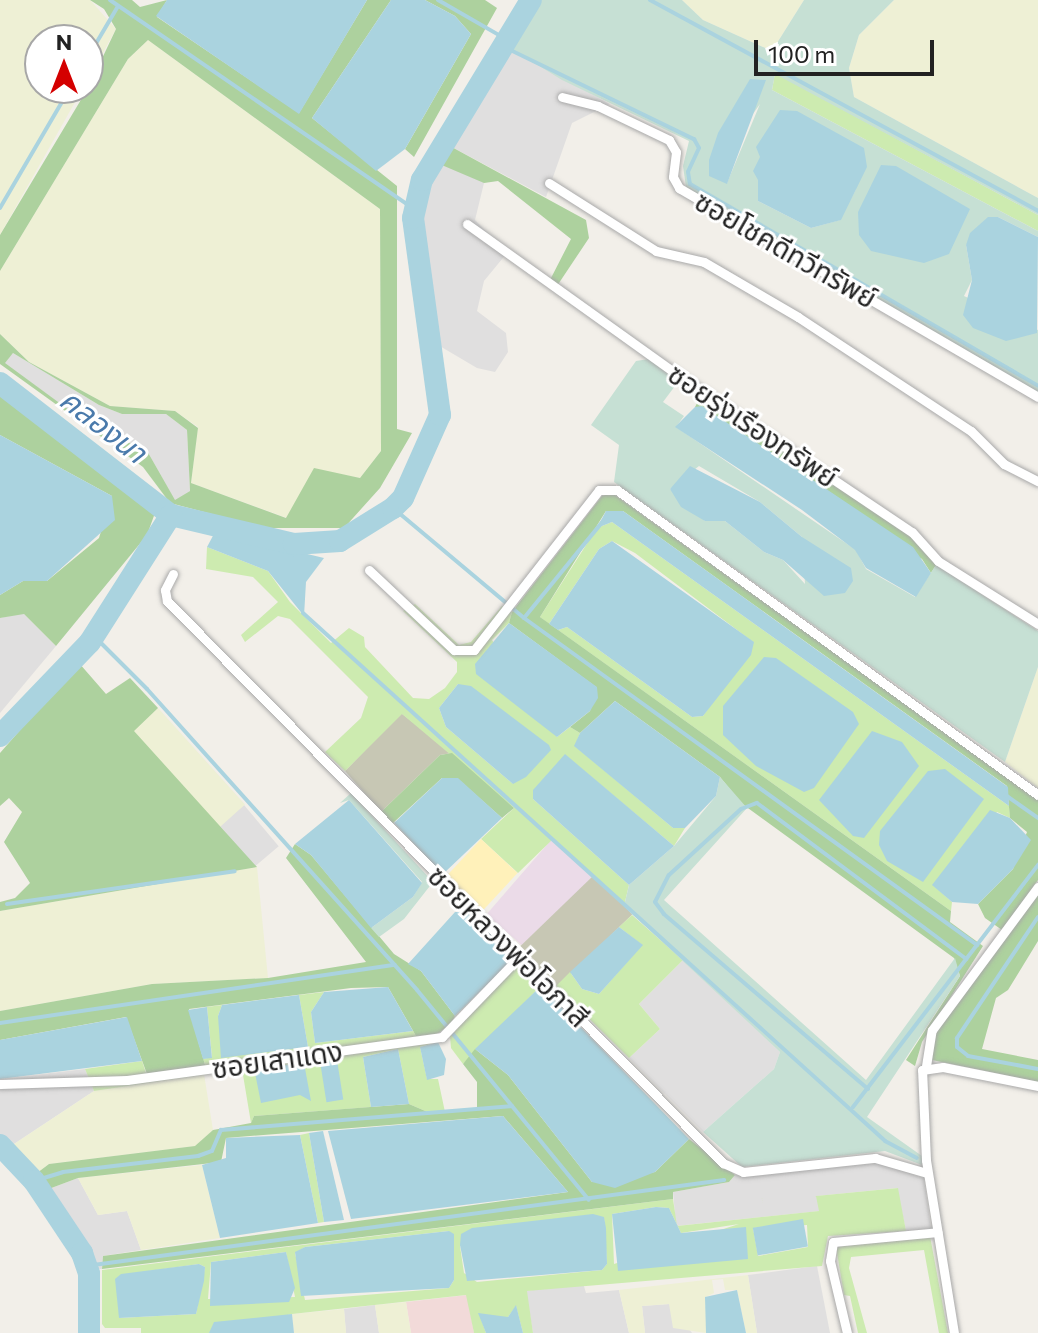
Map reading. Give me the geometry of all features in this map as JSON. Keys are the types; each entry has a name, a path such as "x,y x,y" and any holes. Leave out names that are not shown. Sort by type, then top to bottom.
{"street":[{"name":"ซอยโชคดีทวีทรัพย์","path":"562,97 598,106 669,140 676,152 673,177 679,188 1038,397"},
{"path":"549,183 656,251 704,262 798,317 971,431 1004,464 1038,481"},
{"name":"ซอยรุ่งเรืองทรัพย์","path":"467,224 675,373 912,532 938,561 1038,624"},
{"path":"369,570 454,650 474,650 599,490 617,490 1038,795"},
{"name":"ซอยหลวงพ่อโอภาสี","path":"173,574 165,590 167,601 730,1168 743,1172 875,1158 927,1173"},
{"path":"954,1333 927,1173 920,1080 926,1066 932,1030 1038,887"},
{"name":"ซอยเสาแดง","path":"0,1084 127,1080 442,1037 519,957"},
{"path":"926,1066 1038,1086"},
{"path":"847,1333 830,1261 833,1242 938,1232"}],"shaded area":[{"path":"0,0 90,0 116,29 104,51 104,24 24,24 24,104 74,104 0,235"},
{"path":"540,0 682,0 703,20 772,51 804,0 894,0 859,35 849,68 854,97 1038,198 1038,215 775,74 772,90 1038,231 1038,237 998,217 966,245 972,280 964,296 1038,330 1038,394 686,187 683,166 689,141 562,80 504,44","holes":["760,104 727,183 709,175","760,157 856,189 840,220 811,228 758,201"]},
{"path":"682,0 804,0 772,51 703,20"},
{"path":"894,0 1038,0 1038,198 854,97 849,68 859,35"},
{"path":"148,40 380,209 381,451 360,478 314,469 287,518 191,483 198,427 175,411 110,406 29,362 0,334 0,271 101,104 104,104 104,99 128,59"},
{"path":"504,44 610,104 572,123 546,197 448,145"},
{"path":"437,163 481,177 484,183 475,220 507,253 484,281 477,311 506,333 508,352 495,372 477,368 438,345 422,206"},
{"path":"13,353 99,405 122,414 166,414 187,430 190,491 175,501 146,449 99,432 4,363"},
{"path":"649,359 678,382 663,402 684,416 676,427 856,550 866,569 915,597 936,565 1038,631 1038,667 1005,762 614,482 619,445 591,425 636,361","holes":["699,466 760,502 802,537 805,584 783,560 764,552 725,521 705,521 670,489"]},
{"path":"23,613 56,646 0,713 0,618"},
{"path":"1038,667 1038,788 1005,762"},
{"path":"158,708 245,805 220,827 133,731"},
{"path":"401,713 452,753 440,755 381,812 345,771"},
{"path":"720,777 747,808 664,900 866,1080 955,958 960,976 867,1117 922,1156 922,1165 885,1151 742,1167 703,1132 774,1069 780,1052 624,906 629,885 674,846 716,796"},
{"path":"351,793 433,882 404,919 379,937 371,928 413,897 422,882 349,800 340,803"},
{"path":"244,805 279,846 254,867 219,826"},
{"path":"552,839 594,875 528,951 486,914"},
{"path":"257,867 268,978 152,984 0,1011 0,911"},
{"path":"594,875 632,915 557,988 518,948"},
{"path":"683,960 780,1052 774,1069 703,1132 629,1058 660,1029 639,1004"},
{"path":"85,1069 94,1091 11,1146 0,1134 0,1079"},
{"path":"204,1074 213,1130 196,1146 49,1164 37,1173 11,1146 94,1091"},
{"path":"879,1163 924,1178 931,1229 906,1231 897,1188 817,1196 820,1211 676,1226 673,1192 729,1182 735,1175"},
{"path":"202,1165 220,1238 141,1250 127,1211 98,1215 78,1178"},
{"path":"78,1178 98,1215 127,1211 141,1250 103,1256 102,1269 97,1269 46,1190"},
{"path":"817,1266 830,1333 757,1333 748,1275"},
{"path":"748,1275 757,1333 746,1333 737,1290 725,1290 723,1279 712,1280 714,1293 706,1297 706,1333 673,1328 669,1304 642,1306 645,1333 629,1333 619,1290"},
{"path":"583,1283 586,1293 619,1290 629,1333 533,1333 526,1291"},
{"path":"467,1295 474,1333 411,1333 406,1302"},
{"path":"406,1302 411,1333 379,1333 375,1305"},
{"path":"670,1304 692,1333 645,1333 642,1306"},
{"path":"375,1305 379,1333 346,1333 344,1309"},
{"path":"344,1309 346,1333 294,1333 292,1314"}],"green space":[{"path":"90,0 132,0 140,7 167,0 157,17 299,113 367,0 391,0 312,118 397,186 397,429 412,433 380,488 344,528 265,528 170,503 143,467 0,364 0,334 29,362 110,406 175,411 198,428 191,483 286,518 314,468 360,478 381,451 380,209 148,40 128,59 104,99 104,54 116,29 104,9","holes":["13,353 99,405 122,414 166,414 187,430 190,491 175,500 146,449 99,432 5,363"]},
{"path":"425,0 485,0 497,8 414,157 405,149 471,34 455,16"},
{"path":"775,73 1038,215 1038,231 772,90"},
{"path":"78,104 101,104 0,271 0,235"},
{"path":"448,145 586,220 589,238 557,286 550,280 571,239 498,181 484,183 437,163"},
{"path":"702,394 919,542 936,565 931,573 922,559 695,407"},
{"path":"0,395 155,513 147,535 56,646 24,614 0,618 0,595 23,581 47,581 99,538 112,496 0,435"},
{"path":"612,493 1038,799 1038,880 1002,930 985,918 978,904 1013,869 1027,832 1010,818 1007,786 623,511 606,511 540,617 951,911 950,922 983,946 922,1042 915,1066 906,1060 960,976 954,958 741,803 720,777 615,701 580,733 570,727 590,711 596,687 509,623 512,612 602,496"},
{"path":"612,522 1009,806 1010,818 997,812 933,885 952,902 951,911 558,630 567,627 692,717 703,716 753,642 635,553 612,541 599,549 549,624 540,617 597,528"},
{"path":"207,547 268,571 290,602 331,643 349,628 364,637 365,647 413,698 429,699 445,688 457,672 457,662 403,611 415,604 459,645 471,642 502,606 512,612 509,623 492,640 557,737 570,727 580,733 575,746 673,828 685,828 674,846 565,755 533,799 629,885 624,906 553,839 518,873 481,839 514,808 402,714 345,771 325,752 361,718 368,697 290,619 278,616 245,642 241,635 278,602 253,577 206,569","holes":["458,684 513,784 446,727 439,708"]},
{"path":"79,663 106,694 130,678 158,708 134,731 257,867 0,911 0,902 15,898 30,883 4,842 22,812 9,798 0,806 0,753"},
{"path":"452,753 514,808 502,818 458,779 442,778 393,823 381,812 440,755"},
{"path":"295,844 311,855 394,954 421,971 455,1016 451,1024 437,1034 416,1036 388,987 351,988 189,1009 205,1065 147,1074 126,1017 0,1040 0,1011 152,984 268,978 366,962 286,858"},
{"path":"1038,892 1038,941 1008,990 996,998 982,1049 1038,1060 1038,1082 932,1060 931,1039"},
{"path":"632,915 683,960 639,1004 660,1029 629,1058 556,986 570,972 582,989 599,994 642,945 619,927"},
{"path":"520,961 541,986 463,1064 451,1048 450,1036"},
{"path":"324,992 311,1012 315,1043 413,1031 416,1036 437,1034 438,1042 420,1047 427,1079 438,1079 445,1112 430,1113 409,1104 398,1049 363,1057 371,1107 254,1116 251,1123 242,1069 94,1091 85,1069 142,1061 146,1073 205,1064 203,1059 212,1057 207,1007 222,1005 218,1016 308,1047 299,995"},
{"path":"475,1049 508,1075 592,1182 655,1172 689,1139 735,1175 729,1182 673,1192 673,1199 102,1269 103,1256 568,1192 503,1116 226,1138 221,1162 78,1178 46,1190 37,1173 49,1164 195,1146 213,1130 251,1123 254,1116 409,1104 430,1113 477,1108 477,1082 463,1064"},
{"path":"309,1133 324,1222 318,1223 300,1135"},
{"path":"898,1188 906,1231 828,1236 822,1266 527,1291 533,1333 523,1333 516,1306 508,1317 481,1319 486,1333 474,1333 466,1295 292,1314 209,1333 141,1333 141,1328 105,1328 102,1324 102,1270 673,1199 677,1224 669,1208 612,1214 614,1264 739,1224 681,1233 678,1226 819,1211 816,1196","holes":["604,1217 607,1264 602,1270 477,1282 464,1273 460,1246","807,1225 808,1247 758,1256 753,1228","449,1231 454,1280 449,1288 305,1300 295,1253 305,1247","286,1252 295,1297 208,1299 211,1262","199,1264 205,1267 196,1314 119,1318 121,1275"]},
{"path":"930,1236 948,1333 939,1333 924,1250 851,1257 849,1268 867,1333 858,1333 850,1296 844,1295 836,1247"}],"sand":[{"path":"481,839 518,873 482,911 446,877"}],"water":[{"path":"167,0 367,0 299,114 156,16"},
{"path":"391,0 425,0 455,16 471,34 405,149 376,171 312,118"},
{"path":"750,79 766,80 727,184 709,176 709,160 718,133"},
{"path":"780,110 797,111 864,148 867,167 841,220 811,228 758,201 758,180 753,171 760,157 756,147"},
{"path":"881,165 896,166 970,209 949,254 924,263 871,251 859,235 858,212"},
{"path":"988,217 998,217 1038,237 1037,333 1006,341 973,328 963,315 972,280 966,245 970,233"},
{"path":"702,406 913,547 931,573 916,597 866,568 855,550 802,510 675,427 695,407"},
{"path":"0,435 112,496 115,520 47,581 23,581 0,595"},
{"path":"690,466 760,502 802,537 851,568 853,581 845,593 824,596 783,560 764,552 725,521 705,521 681,507 670,489"},
{"path":"606,511 623,511 1008,787 1009,806 612,522 597,528"},
{"path":"215,532 324,558 306,582 304,616 268,571 207,547"},
{"path":"612,541 754,642 751,655 703,716 692,717 567,627 558,630 549,624 599,549"},
{"path":"509,623 597,687 598,698 590,711 557,737 476,674 475,664"},
{"path":"764,657 776,658 853,712 859,724 814,788 804,792 756,766 723,735 723,706"},
{"path":"458,684 471,686 549,745 551,750 526,777 513,784 446,727 439,708"},
{"path":"615,701 720,777 716,796 685,828 673,828 574,746 580,733"},
{"path":"872,731 902,742 919,766 864,838 853,836 819,800"},
{"path":"565,754 674,846 629,885 533,799 533,790"},
{"path":"945,769 984,799 923,882 887,861 879,845 880,831 928,771"},
{"path":"442,778 458,778 502,818 443,874 394,823"},
{"path":"349,800 422,883 413,897 371,928 311,855 295,844"},
{"path":"990,810 1010,818 1031,840 1013,869 978,904 952,902 932,885"},
{"path":"455,912 468,912 511,953 512,960 455,1016 421,971 408,964"},
{"path":"619,927 643,945 599,994 582,989 570,972"},
{"path":"541,986 689,1139 655,1172 615,1188 592,1182 508,1075 475,1049"},
{"path":"388,987 413,1031 315,1043 311,1012 324,992"},
{"path":"299,995 308,1047 221,1058 218,1016 222,1005"},
{"path":"207,1007 212,1058 203,1059 188,1010"},
{"path":"127,1017 142,1061 0,1079 0,1040"},
{"path":"438,1042 446,1059 444,1075 427,1080 420,1047"},
{"path":"398,1049 409,1104 371,1107 363,1057"},
{"path":"337,1060 343,1100 326,1102 320,1063"},
{"path":"304,1063 311,1101 300,1095 261,1103 254,1068"},
{"path":"503,1116 568,1192 351,1219 328,1131"},
{"path":"323,1131 344,1220 324,1222 309,1133"},
{"path":"300,1135 318,1223 220,1238 202,1165 226,1158 226,1138"},
{"path":"669,1208 681,1233 746,1227 748,1259 618,1271 612,1214"},
{"path":"593,1214 604,1217 606,1228 607,1264 602,1270 467,1281 461,1234 472,1228"},
{"path":"803,1219 808,1247 758,1255 753,1228"},
{"path":"449,1231 454,1234 454,1280 449,1288 301,1296 295,1252 305,1247"},
{"path":"286,1252 295,1288 289,1302 210,1306 211,1262"},
{"path":"199,1264 205,1267 196,1314 119,1318 115,1279 121,1274"},
{"path":"737,1290 746,1333 706,1333 705,1297"},
{"path":"516,1305 523,1333 486,1333 478,1313 508,1317"},
{"path":"292,1314 294,1333 209,1333 214,1322"}],"waterway":[{"path":"110,0 415,210"},
{"path":"438,0 504,38"},
{"name":"คลองนา","path":"0,383 171,515 294,544 340,541 393,508 403,498 440,415 413,218 422,180 531,0"},
{"path":"650,0 1038,211"},
{"path":"104,30 118,6"},
{"path":"500,45 694,139 699,148 688,172 690,184 1038,386"},
{"path":"0,208 61,104"},
{"path":"393,508 524,618 977,945"},
{"path":"0,736 90,642 171,515"},
{"path":"524,618 603,521"},
{"path":"292,555 294,544"},
{"path":"303,613 885,1141 917,1158"},
{"path":"94,636 147,689 417,990 589,1200"},
{"path":"1004,794 1038,818"},
{"path":"868,1089 664,914 655,902 669,875 741,809 757,803 966,959"},
{"path":"853,1107 1038,865"},
{"path":"7,904 235,871"},
{"path":"1038,917 957,1038 957,1047 968,1056 1038,1069"},
{"path":"0,1023 395,965"},
{"path":"34,1181 63,1172 198,1156 212,1151 221,1130 512,1106"},
{"path":"0,1145 34,1181 82,1253 89,1273 89,1333"},
{"path":"86,1266 724,1180"}]}
